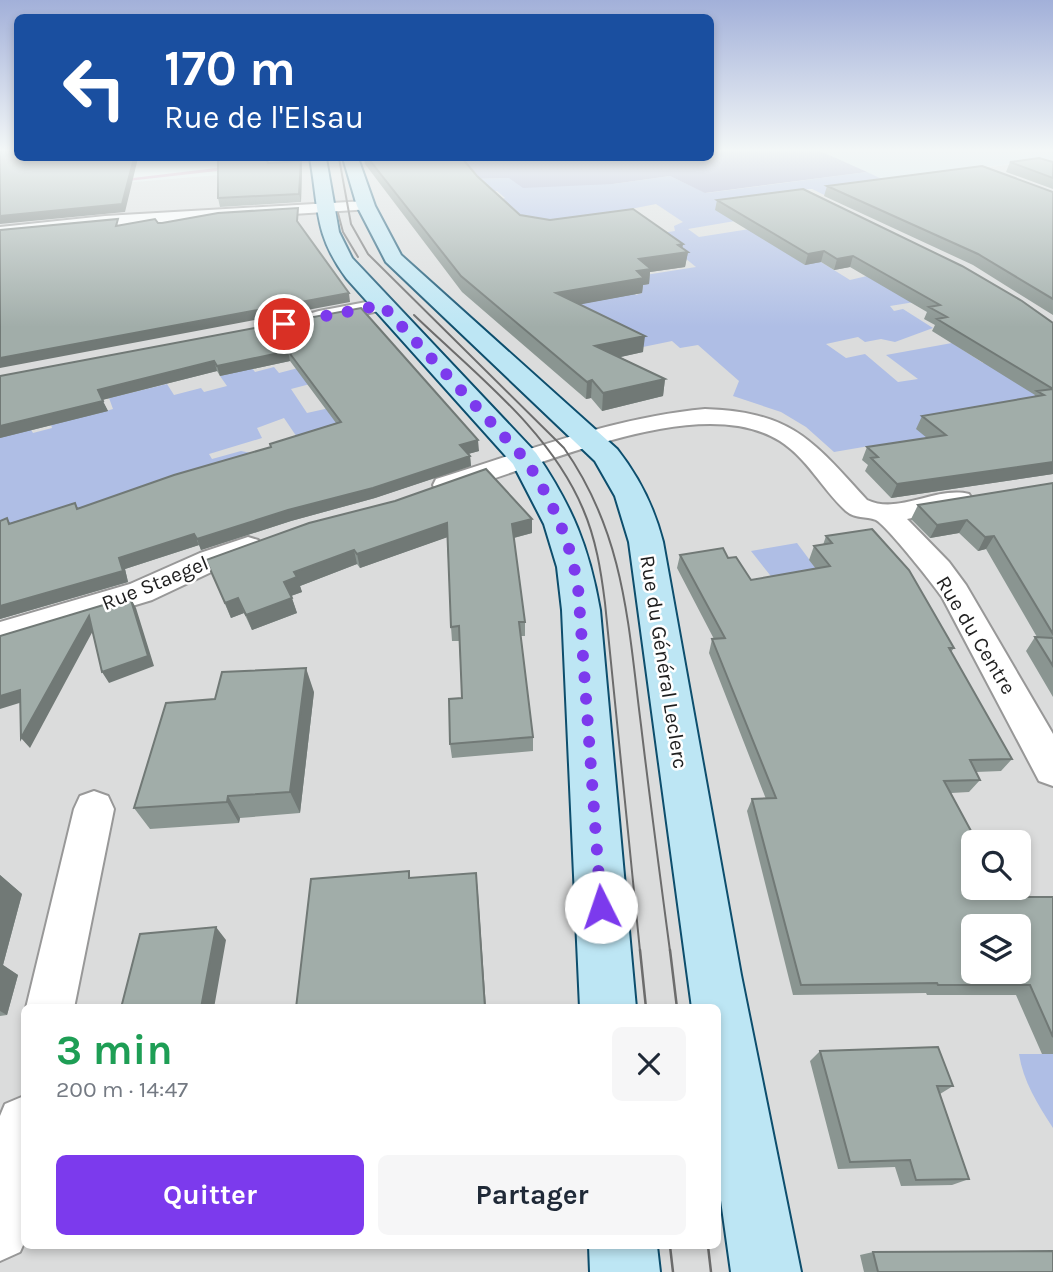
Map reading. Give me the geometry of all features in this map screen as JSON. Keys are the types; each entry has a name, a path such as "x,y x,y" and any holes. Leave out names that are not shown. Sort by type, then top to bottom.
{"main road":[{"name":"Rue du Général Leclerc","path":"367,208 389,253 408,274 590,440 613,463 627,488 646,542 718,1004"},
{"path":"324,210 333,246 346,265 525,459 542,485 561,524 578,587 608,1004"},
{"name":"Rue du Général Leclerc","path":"721,1018 766,1272"},
{"path":"623,1249 625,1272"}],"street":[{"path":"0,232 105,221 341,208"},
{"path":"294,322 382,305"},
{"path":"418,496 525,459 681,418 730,418 777,430 797,442 862,510 884,512 985,495"},
{"name":"Rue du Centre","path":"884,512 938,569 955,593 1053,768"},
{"name":"Rue Staegel","path":"0,635 141,592 211,560 276,538"},
{"path":"51,1004 94,809"},
{"path":"0,1232 21,1137"}],"shaded area":[{"path":"0,208 557,208 598,216 627,208 664,208 690,226 713,208 1053,208 1053,1272 0,1272"},
{"path":"489,208 634,208 484,238"},
{"path":"663,208 759,208 735,221 688,229 699,237 775,225 821,262 850,280 867,276 982,291 890,306 894,311 903,309 933,328 895,342 881,339 865,342 858,337 826,344 846,358 865,354 898,382 918,379 886,355 952,343 983,363 1035,351 1053,408 879,448 875,445 834,452 806,427 781,412 733,396 739,381 698,345 680,348 672,341 609,354 569,326 599,262 636,295 642,293 635,286 648,284 639,276 696,267 674,249 633,237 675,231 674,226 683,222"},
{"path":"321,362 333,378 291,389 307,413 343,405 354,433 303,446 284,418 257,428 262,438 209,454 212,459 241,451 251,453 0,533 0,436 30,428 33,433 52,428 48,415 88,405 92,415 113,409 109,398 167,384 174,395 201,388 204,392 227,386 220,376 252,368 255,372 274,367 279,373"},
{"path":"797,543 829,586 785,594 751,551"},
{"path":"1019,1054 1053,1054 1053,1128 1028,1083"}],"building":[{"path":"0,208 78,208 0,216"},
{"path":"298,208 297,221 349,293 0,358 0,230 118,219 116,226 155,219 162,223 218,213"},
{"path":"408,208 513,208 520,215 550,220 633,209 683,244 678,245 688,252 639,259 651,269 637,271 644,278 556,293 645,336 595,346 665,379 603,393 592,380 587,382 461,276"},
{"path":"731,208 843,208 962,266 1022,301 1053,323 1053,389 937,319 947,317 929,307 940,305 853,256 837,259 824,251 808,254"},
{"path":"877,208 1053,208 1053,299 978,254"},
{"path":"361,308 478,440 460,445 470,456 373,488 288,510 197,539 194,534 119,558 123,571 0,606 0,521 7,518 9,524 75,503 77,509 341,422 288,351 217,366 214,361 98,390 103,401 0,426 0,376"},
{"path":"1053,389 1053,462 897,484 871,458 878,457 867,447 946,435 922,416 1044,395 1037,391"},
{"path":"486,469 532,519 512,524 525,622 519,622 533,737 450,744 449,699 462,698 459,626 451,627 447,523 357,554 354,550 294,572 297,577 284,582 292,598 246,615 238,598 225,603 206,560 309,523 395,501"},
{"path":"1053,483 1053,634 994,536 985,537 967,520 937,525 918,505"},
{"path":"872,529 909,570 954,648 949,648 1012,759 970,760 980,780 944,781 971,830 961,830 961,900 1031,900 1031,897 1053,897 1053,1037 1030,985 801,985 752,799 776,798 712,639 725,638 680,555 723,548 728,558 736,557 751,580 830,566 814,546 832,543 826,536"},
{"path":"130,597 148,656 102,672 89,616 21,738 20,690 0,696 0,636"},
{"path":"1035,637 1053,638 1053,666"},
{"path":"306,668 290,792 228,796 227,802 134,808 166,703 215,699 222,672"},
{"path":"409,871 409,878 476,873 485,1004 296,1004 311,879"},
{"path":"216,927 202,1004 122,1004 140,934"},
{"path":"938,1047 953,1086 937,1086 969,1179 916,1180 910,1160 850,1162 820,1051"},
{"path":"1053,1251 1053,1272 878,1272 873,1252"}],"tram line":[{"path":"348,208 351,224 368,254 564,448 600,514 612,547 627,616 670,951"},
{"path":"338,213 343,232 358,257"},
{"path":"414,315 531,428 569,480 588,520 605,603 640,951"},
{"path":"640,950 646,1004"},
{"path":"670,950 677,1004"},
{"path":"670,1249 673,1272"},
{"path":"708,1249 711,1272"}],"route":[{"path":"284,324 382,305 525,459 542,485 569,545 578,587 601,907"}]}
